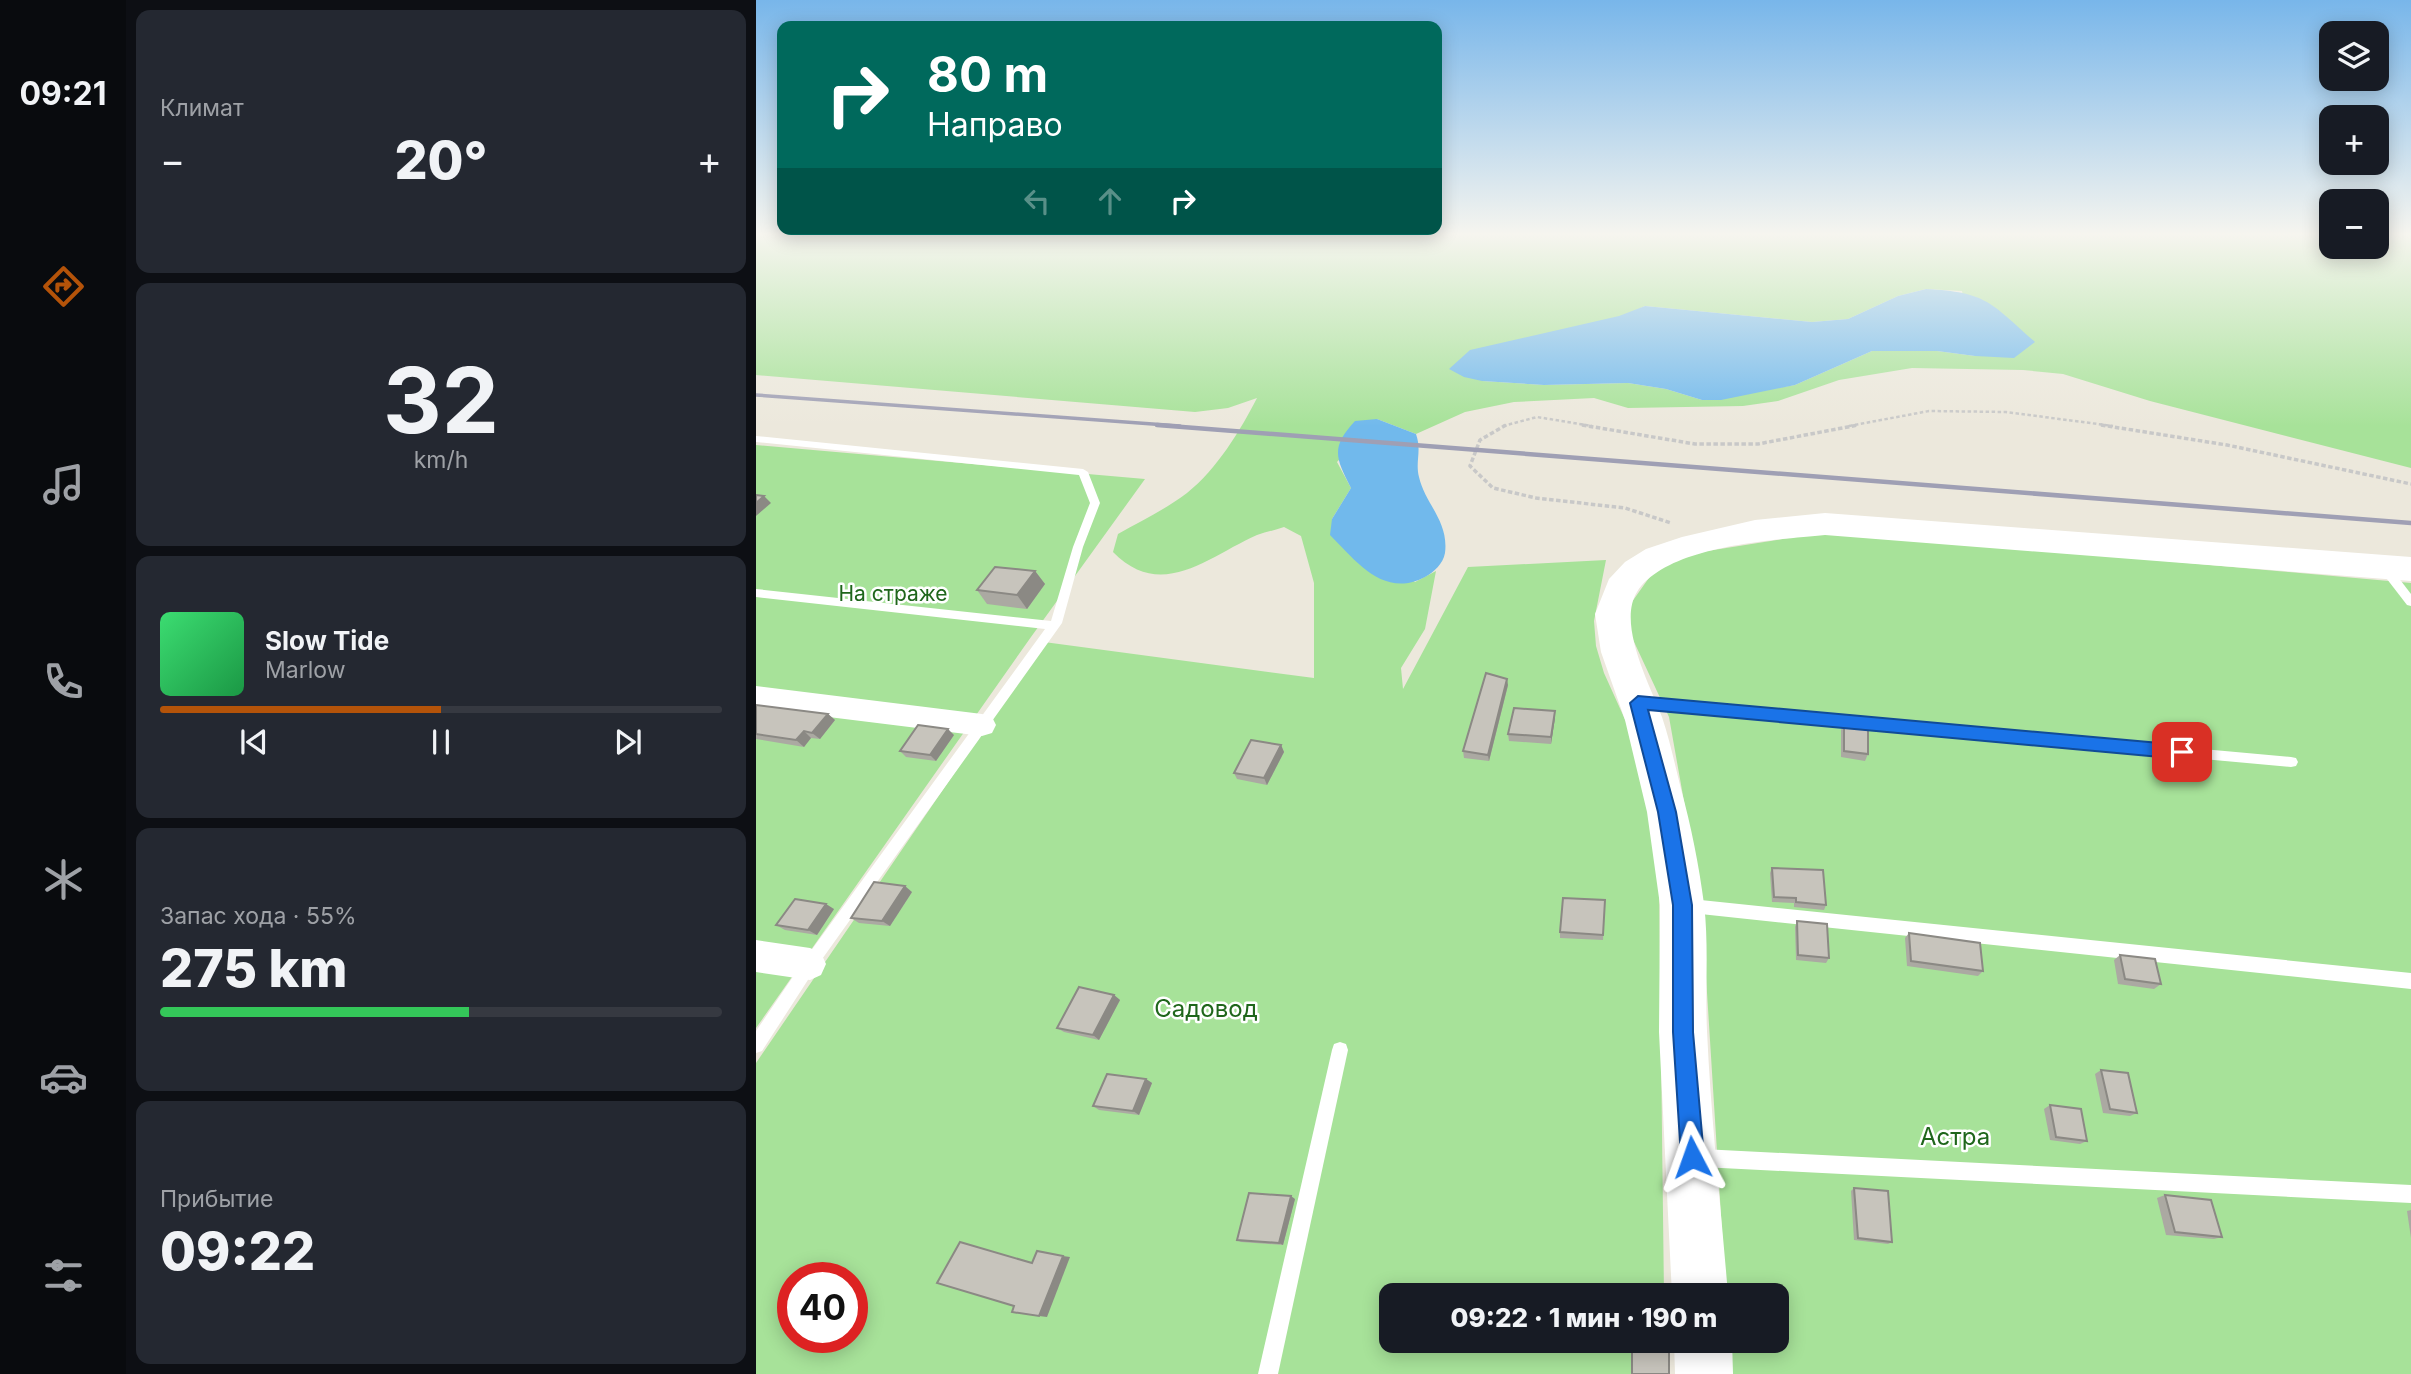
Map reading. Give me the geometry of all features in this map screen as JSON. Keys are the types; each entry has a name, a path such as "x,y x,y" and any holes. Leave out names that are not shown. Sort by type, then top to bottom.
{"street":[{"path":"1699,1283 1683,1032 1682,905 1667,812 1638,703 1619,652 1612,614 1614,600 1637,570 1658,557 1718,539 1755,531 1825,524 2166,548 2398,568"},
{"path":"756,697 982,724"},
{"path":"756,956 810,964"},
{"path":"1703,1353 1704,1374"}],"lane":[{"path":"756,439 1083,472 1094,503 1054,626 810,964 756,1045"},
{"path":"2398,568 2411,602"},
{"path":"756,593 1054,626"},
{"path":"1638,703 2291,762"},
{"path":"1682,905 2411,981"},
{"path":"1268,1374 1340,1050"},
{"path":"1692,1157 2411,1194"}],"path":[{"path":"1718,539 1625,508 1536,498 1493,488 1470,466 1480,440 1507,424 1537,417 1695,444 1758,444 1929,411 1993,412 2111,426 2227,445 2411,484"}],"green space":[{"name":"Садовод","path":"756,298 1893,298 1848,319 1812,322 1645,306 1482,381 1544,385 1628,383 1666,389 1702,400 1795,385 1872,351 1937,351 1975,356 1963,298 2411,298 2411,468 2150,401 2063,374 2023,370 1912,368 1839,380 1778,401 1743,406 1628,408 1594,398 1514,402 1465,412 1416,434 1377,419 1337,462 1351,488 1332,519 1415,582 1436,571 1425,629 1401,668 1403,689 1468,567 1606,560 1594,621 1596,646 1604,673 1632,735 1658,807 1664,1283 1379,1283 1379,1353 1665,1353 1665,1374 756,1374 756,1063 1044,642 1314,678 1314,583 1301,536 1284,527 1257,535 1203,563 1167,574 1149,573 1131,566 1113,552 1118,534 1179,499 1208,473 1235,436 1257,398 1228,408 1195,412 756,375"},
{"name":"На страже","path":"756,445 1145,479 756,1028"},
{"name":"Астра","path":"1833,531 2411,583 2411,1374 1731,1374 1730,1353 1789,1353 1789,1283 1725,1283 1701,897 1669,717 1622,616 1663,558"}],"water":[{"path":"1893,298 1978,298 1997,309 2035,342 2014,358 1937,351 1872,351 1795,385 1721,400 1702,400 1666,389 1628,383 1544,385 1482,381 1464,377 1449,369 1470,350 1619,316 1645,306 1812,322 1848,319"},
{"path":"1377,419 1416,434 1419,477 1443,531 1445,553 1440,564 1425,577 1410,583 1384,580 1372,574 1330,535 1332,519 1351,488 1339,461 1339,446 1355,421"}],"building":[{"path":"756,495 764,496 756,503"},
{"path":"995,567 1035,571 1017,595 977,590"},
{"path":"1486,673 1507,679 1488,755 1463,751"},
{"path":"756,705 828,714 812,733 804,731 796,740 756,734"},
{"path":"1514,708 1555,711 1551,737 1508,734"},
{"path":"1844,724 1868,728 1868,754 1844,751"},
{"path":"918,725 948,729 930,755 900,751"},
{"path":"1251,740 1281,745 1264,778 1234,773"},
{"path":"1772,868 1823,870 1826,905 1796,902 1796,898 1774,897"},
{"path":"874,882 905,886 882,921 851,918"},
{"path":"1563,898 1605,900 1603,935 1560,932"},
{"path":"795,899 826,904 808,930 776,925"},
{"path":"1797,921 1827,924 1829,958 1798,955"},
{"path":"1909,933 1980,943 1983,971 1911,961"},
{"path":"2120,955 2155,959 2161,984 2125,979"},
{"path":"1079,987 1114,995 1093,1035 1057,1028"},
{"path":"2101,1070 2128,1073 2137,1113 2110,1109"},
{"path":"1107,1074 1146,1079 1133,1111 1093,1106"},
{"path":"2050,1105 2081,1109 2087,1141 2056,1137"},
{"path":"1854,1188 1888,1191 1892,1242 1858,1238"},
{"path":"1249,1193 1291,1196 1279,1243 1237,1240"},
{"path":"2165,1195 2211,1200 2222,1237 2175,1232"},
{"path":"960,1242 1032,1263 1037,1251 1063,1256 1039,1316 1012,1312 1014,1306 937,1283"},
{"path":"1632,1353 1669,1353 1669,1374 1632,1374"}],"railway":[{"path":"756,395 1180,426"},
{"path":"1157,425 2411,523"}],"route":[{"path":"1692,1157 1683,1032 1682,905 1667,812 1638,703 2182,752"}]}
